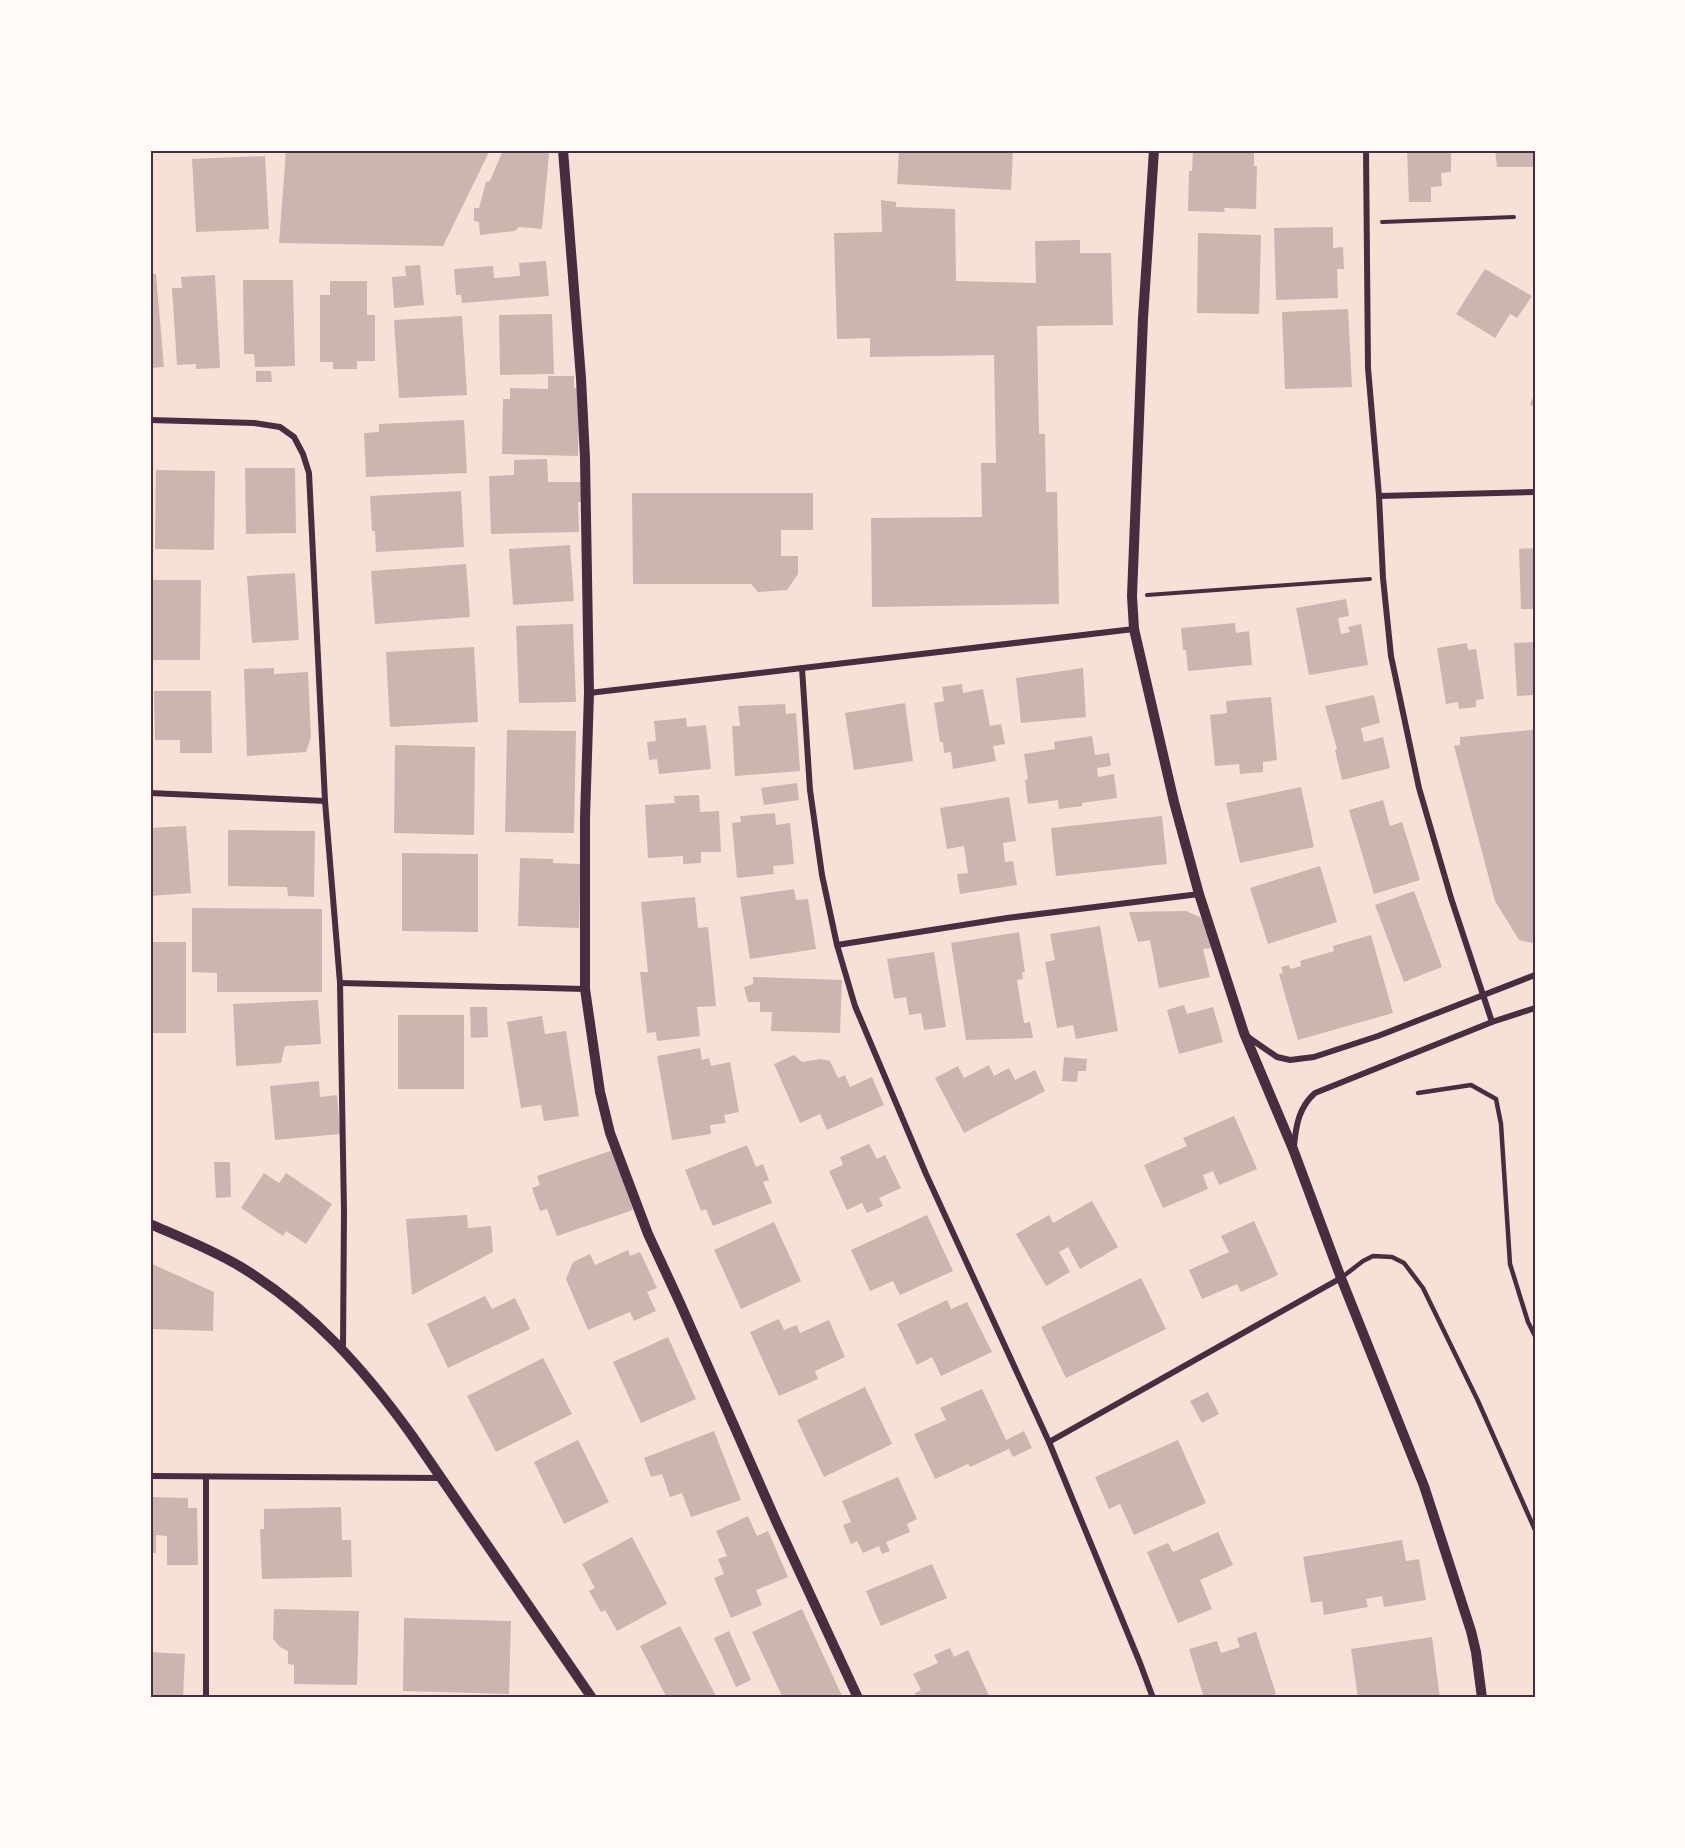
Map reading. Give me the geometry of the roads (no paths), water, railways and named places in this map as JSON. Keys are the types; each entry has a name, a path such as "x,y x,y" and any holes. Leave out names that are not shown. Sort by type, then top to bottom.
{"street":[{"path":"563,150 585,458 589,693 585,818 585,989 600,1092 610,1132 648,1234 858,1698"},
{"path":"1154,150 1143,318 1132,596 1134,629 1174,802 1199,894 1244,1033 1293,1149 1341,1278 1424,1486 1471,1631 1482,1698"},
{"path":"1366,150 1368,368 1391,656 1419,788 1451,898 1492,1022"},
{"path":"150,420 254,423 280,427 294,437 309,473 325,801 340,983 344,1211 343,1350"},
{"path":"1379,496 1535,492"},
{"path":"589,693 1134,629"},
{"path":"802,668 810,790 822,875 837,945 855,1006 931,1185 1049,1442 1153,1698"},
{"path":"150,794 325,801"},
{"path":"837,945 1007,918 1199,894"},
{"path":"1244,1033 1277,1057 1290,1060 1314,1057 1378,1036 1535,975"},
{"path":"340,983 585,989"},
{"path":"1293,1149 1297,1122 1306,1101 1315,1093 1492,1022 1535,1008"},
{"path":"150,1224 249,1272 285,1295 343,1350 391,1407 592,1698"},
{"path":"1049,1442 1341,1278"},
{"path":"150,1476 441,1478"},
{"path":"206,1477 206,1698"}],"lane":[{"path":"1418,1093 1471,1085 1496,1099 1501,1124 1510,1264 1528,1322 1535,1336"},
{"path":"1341,1278 1373,1256 1392,1257 1404,1263 1423,1288 1478,1401 1535,1530"}]}
